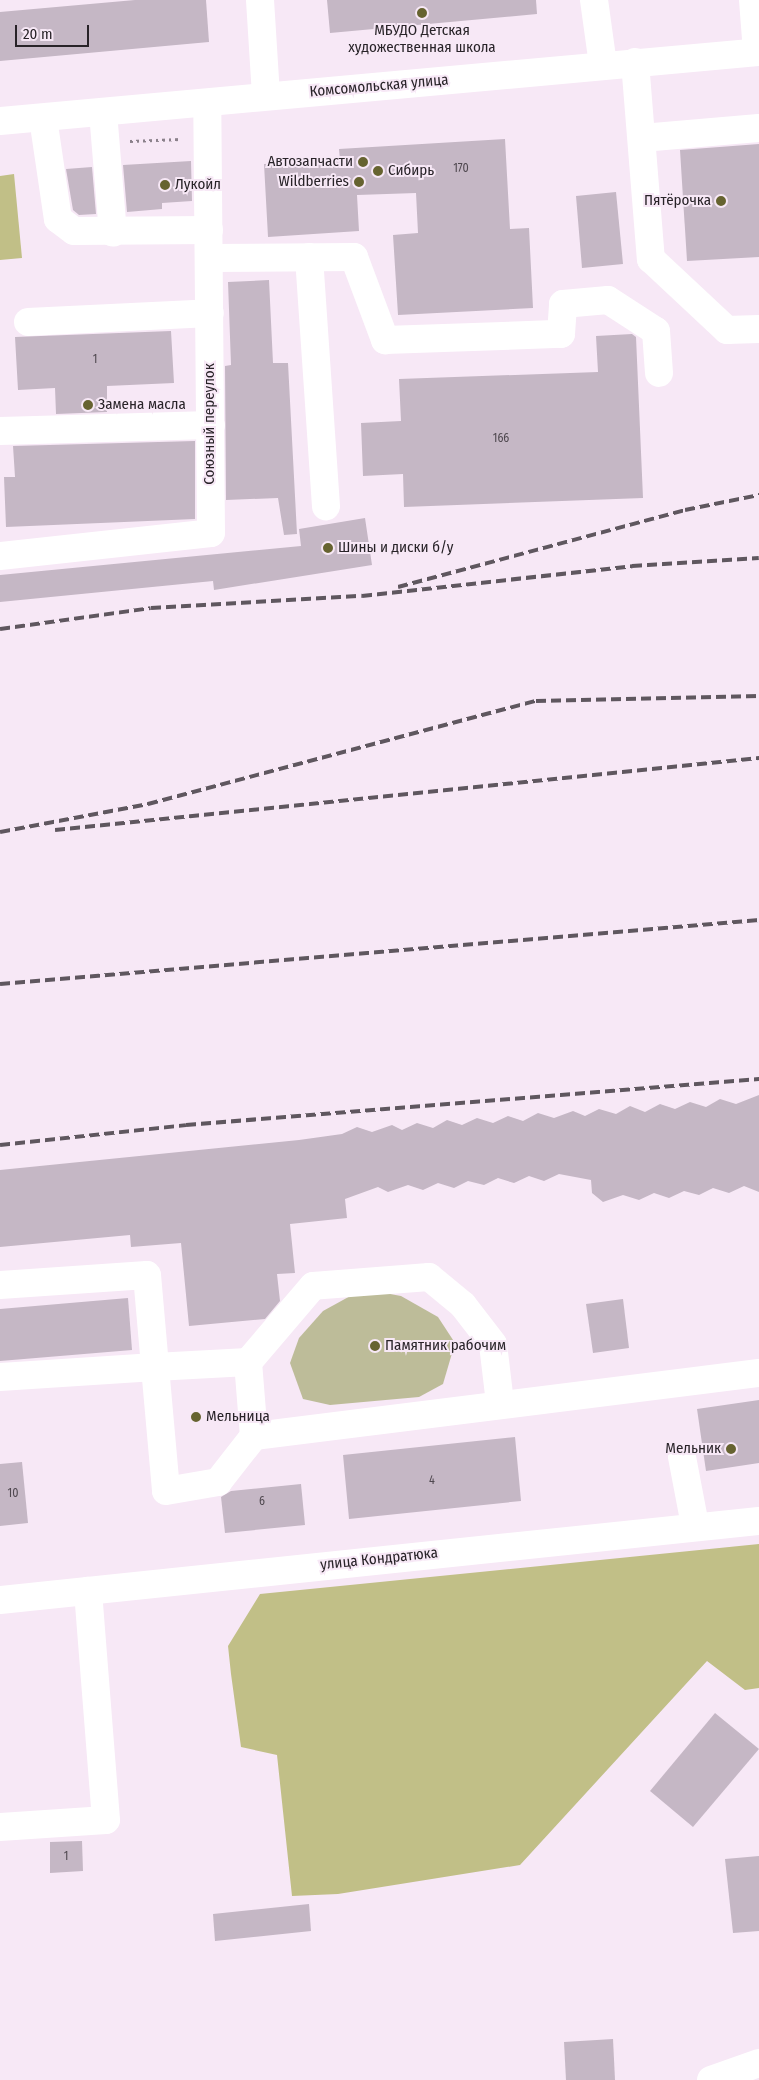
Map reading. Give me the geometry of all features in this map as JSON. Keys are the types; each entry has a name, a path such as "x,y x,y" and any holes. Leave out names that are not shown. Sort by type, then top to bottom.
{"street":[{"path":"260,0 266,96"},
{"path":"594,0 603,65"},
{"path":"753,0 758,52"},
{"name":"Комсомольская улица","path":"0,121 758,52"},
{"path":"635,62 651,259 727,330 759,329"},
{"name":"Союзный переулок","path":"0,556 211,533 208,103"},
{"path":"103,112 113,233"},
{"path":"43,118 58,219 74,231 113,233 209,230"},
{"path":"642,138 759,128"},
{"path":"310,257 326,506"},
{"path":"209,258 354,257 385,340 561,334 563,304 608,300 656,331 659,373"},
{"path":"28,322 210,313"},
{"path":"0,431 210,425"},
{"path":"0,1285 147,1275 166,1492 218,1482 254,1436 248,1362 313,1286 429,1277 463,1305 493,1344 500,1403"},
{"path":"0,1377 248,1362"},
{"path":"254,1436 500,1403 759,1373"},
{"path":"682,1457 695,1525"},
{"name":"улица Кондратюка","path":"0,1600 695,1525 759,1521"},
{"path":"0,1827 106,1820 88,1591"},
{"path":"711,2080 759,2062"}],"green space":[{"path":"363,1289 401,1296 438,1317 455,1343 443,1384 419,1397 330,1405 303,1399 290,1363 299,1338 323,1311"}],"shaded area":[{"path":"14,174 22,258 0,260 0,176"},
{"path":"759,1544 759,1688 745,1690 707,1661 520,1865 338,1894 292,1896 277,1755 241,1747 228,1646 260,1594"}],"building":[{"path":"135,0 206,0 209,42 0,61 0,12"},
{"path":"327,0 536,0 537,14 330,33"},
{"path":"505,139 510,229 529,228 533,308 398,315 393,235 418,233 416,193 357,195 359,231 268,237 264,164 340,160 339,149"},
{"name":"Пятёрочка","path":"759,144 759,257 687,261 680,150"},
{"path":"191,161 192,201 162,203 162,209 127,212 123,165"},
{"path":"92,167 96,214 79,215 73,210 66,169"},
{"path":"616,192 623,264 582,268 576,196"},
{"path":"269,280 273,363 288,363 297,534 284,535 278,498 226,500 225,366 231,365 228,282"},
{"path":"171,331 174,383 107,386 107,412 56,414 55,388 18,390 15,337"},
{"path":"632,334 636,337 643,498 404,507 403,474 363,476 361,423 401,421 399,379 598,372 596,336"},
{"path":"195,441 195,519 6,527 4,477 15,477 13,446"},
{"path":"365,518 372,565 214,590 213,581 0,602 0,575 301,546 299,529"},
{"path":"759,1095 759,1192 744,1186 729,1193 713,1188 699,1195 684,1191 669,1198 654,1193 639,1200 623,1195 603,1202 592,1193 591,1180 559,1174 544,1181 529,1176 514,1183 498,1178 484,1185 468,1181 454,1188 438,1183 423,1190 408,1185 388,1192 378,1187 345,1199 347,1218 290,1224 295,1273 277,1274 280,1301 265,1319 189,1326 181,1243 131,1247 130,1235 0,1247 0,1170 299,1140 342,1134 357,1127 372,1132 392,1125 402,1130 417,1123 433,1128 447,1120 462,1125 477,1118 493,1123 508,1116 523,1121 538,1113 554,1118 573,1111 585,1116 599,1109 616,1114 630,1106 645,1112 660,1104 675,1109 690,1102 706,1107 720,1099 736,1104"},
{"path":"128,1298 132,1350 0,1361 0,1309"},
{"path":"623,1299 629,1348 593,1353 586,1304"},
{"name":"Мельник","path":"759,1400 759,1463 706,1471 697,1409"},
{"path":"515,1437 521,1501 349,1519 343,1455"},
{"path":"22,1462 28,1523 0,1526 0,1464"},
{"path":"301,1484 305,1525 225,1533 221,1497 231,1491"},
{"path":"715,1713 759,1749 693,1827 650,1791"},
{"path":"82,1841 83,1871 50,1873 50,1842"},
{"path":"759,1856 759,1931 733,1933 725,1859"},
{"path":"309,1904 311,1931 215,1941 213,1914"},
{"path":"613,2039 615,2080 566,2080 564,2042"}],"railway":[{"path":"398,587 685,510 759,495"},
{"path":"0,629 151,608 362,596 632,566 759,558"},
{"path":"0,832 148,804 536,701 759,696"},
{"path":"55,830 759,758"},
{"path":"0,984 759,920"},
{"path":"0,1145 186,1125 759,1079"}],"place":[{"name":"МБУДО Детская художественная школа","path":"422,13"},
{"name":"Автозапчасти","path":"363,162"},
{"name":"Сибирь","path":"378,171"},
{"name":"Wildberries","path":"359,182"},
{"name":"Лукойл","path":"165,185"},
{"name":"Пятёрочка","path":"721,201"},
{"name":"Замена масла","path":"88,405"},
{"name":"Шины и диски б/у","path":"328,548"},
{"name":"Памятник рабочим","path":"375,1346"},
{"name":"Мельница","path":"196,1417"},
{"name":"Мельник","path":"731,1449"}]}
